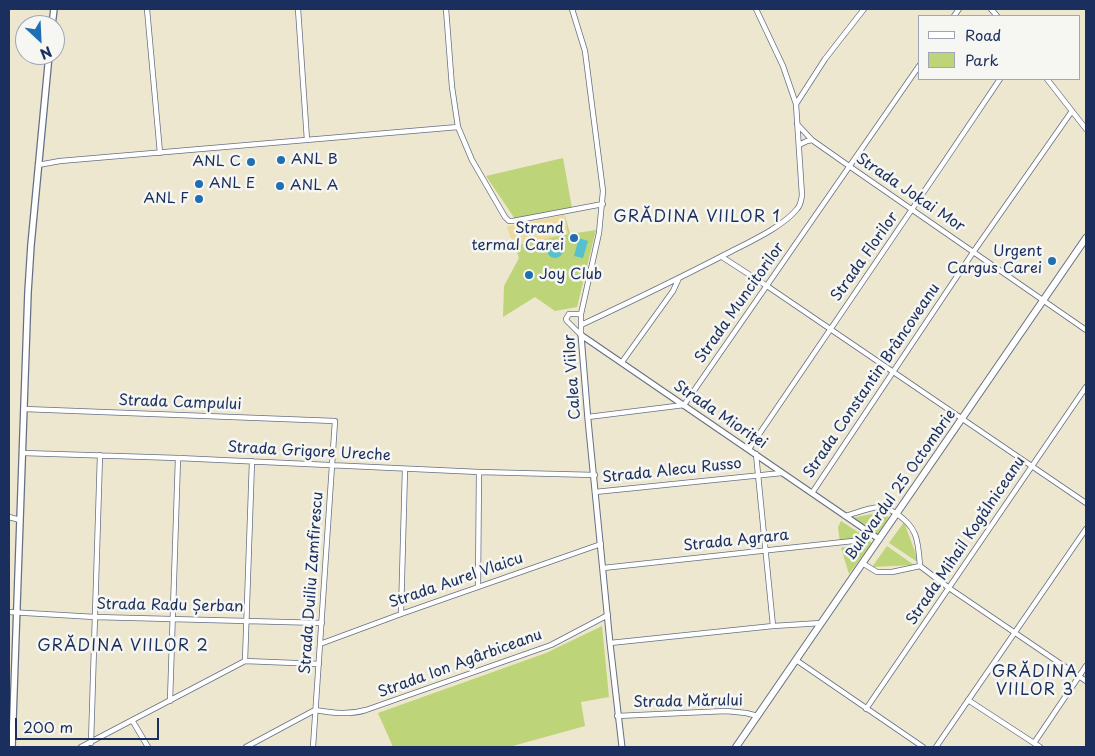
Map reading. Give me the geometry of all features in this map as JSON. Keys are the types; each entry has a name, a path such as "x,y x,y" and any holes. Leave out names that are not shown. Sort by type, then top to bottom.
{"main road":[{"path":"12,747 30,245 48,65"},
{"name":"Bulevardul 25 Octombrie","path":"736,747 1086,238"}],"street":[{"path":"147,9 160,153"},
{"path":"298,9 307,140"},
{"path":"446,9 452,87 458,127 472,160 505,217 509,221 603,204"},
{"name":"Calea Viilor","path":"572,9 585,51 603,191 599,234 581,314 581,335 617,716 622,747"},
{"path":"582,325 750,242 784,221 798,209 802,195 796,104 784,66 756,9"},
{"path":"796,104 825,59 864,9"},
{"name":"Strada Muncitorilor","path":"684,405 918,67"},
{"name":"Strada Florilor","path":"749,449 830,328 913,210 999,80"},
{"path":"1048,80 1086,130"},
{"name":"Strada Constantin Brâncoveanu","path":"812,493 1072,110"},
{"name":"Strada Jokai Mor","path":"797,124 812,140 1086,330"},
{"path":"38,165 60,161 458,127"},
{"path":"798,145 812,140"},
{"path":"722,256 1086,502"},
{"path":"622,362 674,291 679,278"},
{"path":"581,314 569,314 566,318 567,322 581,335"},
{"name":"Strada Mioriței","path":"581,335 879,539"},
{"name":"Strada Mihail Kogălniceanu","path":"866,709 1086,387"},
{"path":"588,418 684,405"},
{"name":"Strada Campului","path":"24,409 335,421"},
{"name":"Strada Duiliu Zamfirescu","path":"313,747 335,421"},
{"name":"Strada Grigore Ureche","path":"22,453 595,475"},
{"path":"756,454 764,552 773,626"},
{"path":"91,743 100,455"},
{"path":"170,701 178,458"},
{"path":"245,661 252,461"},
{"path":"401,614 405,469"},
{"path":"478,586 479,472"},
{"name":"Strada Alecu Russo","path":"596,492 757,474 782,473"},
{"path":"845,516 879,507 886,508 896,514 913,528 917,538 920,566 948,588 1086,681"},
{"path":"9,517 20,520"},
{"path":"936,747 1086,529"},
{"name":"Strada Agrara","path":"603,568 764,552 853,541 872,535"},
{"name":"Strada Aurel Vlaicu","path":"320,644 478,586 601,544"},
{"path":"862,563 877,572 892,572 920,566"},
{"name":"Strada Radu Șerban","path":"9,612 94,617 322,623"},
{"name":"Strada Ion Agârbiceanu","path":"316,710 354,714 551,645 608,615"},
{"path":"610,643 773,626 821,623"},
{"path":"796,660 923,747"},
{"path":"81,747 245,661 319,664"},
{"path":"1034,743 1086,666"},
{"path":"968,700 1040,747"},
{"path":"246,747 316,710"},
{"name":"Strada Mărului","path":"617,716 726,711 746,712 758,716"},
{"path":"132,720 148,747"}],"green space":[{"path":"563,158 572,208 515,219 486,176"},
{"name":"Strand termal Carei","path":"565,215 570,234 596,230 577,307 555,311 535,297 503,317 504,286 519,258 507,227"},
{"path":"881,512 889,517 877,536 852,518"},
{"path":"841,521 864,536 840,543 838,527"},
{"path":"904,522 919,563 889,543"},
{"path":"869,540 872,543 849,574 841,548"},
{"path":"887,546 914,565 872,567"},
{"path":"602,626 609,697 581,702 585,726 509,747 393,747 378,713 546,653"}],"sand":[{"path":"565,215 568,234 514,246 507,227"}],"water":[{"path":"579,238 588,241 583,258 574,256"},
{"path":"555,242 563,250 555,258 547,250"}],"place":[{"name":"ANL B","path":"281,160"},
{"name":"ANL C","path":"251,162"},
{"name":"ANL E","path":"199,184"},
{"name":"ANL A","path":"280,186"},
{"name":"ANL F","path":"199,199"},
{"name":"Strand termal Carei","path":"574,238"},
{"name":"Urgent Cargus Carei","path":"1052,261"},
{"name":"Joy Club","path":"529,275"}],"district":[{"name":"GRĂDINA VIILOR 1","path":"697,218"},
{"name":"GRĂDINA VIILOR 2","path":"123,647"},
{"name":"GRĂDINA VIILOR 3","path":"1035,682"}]}
